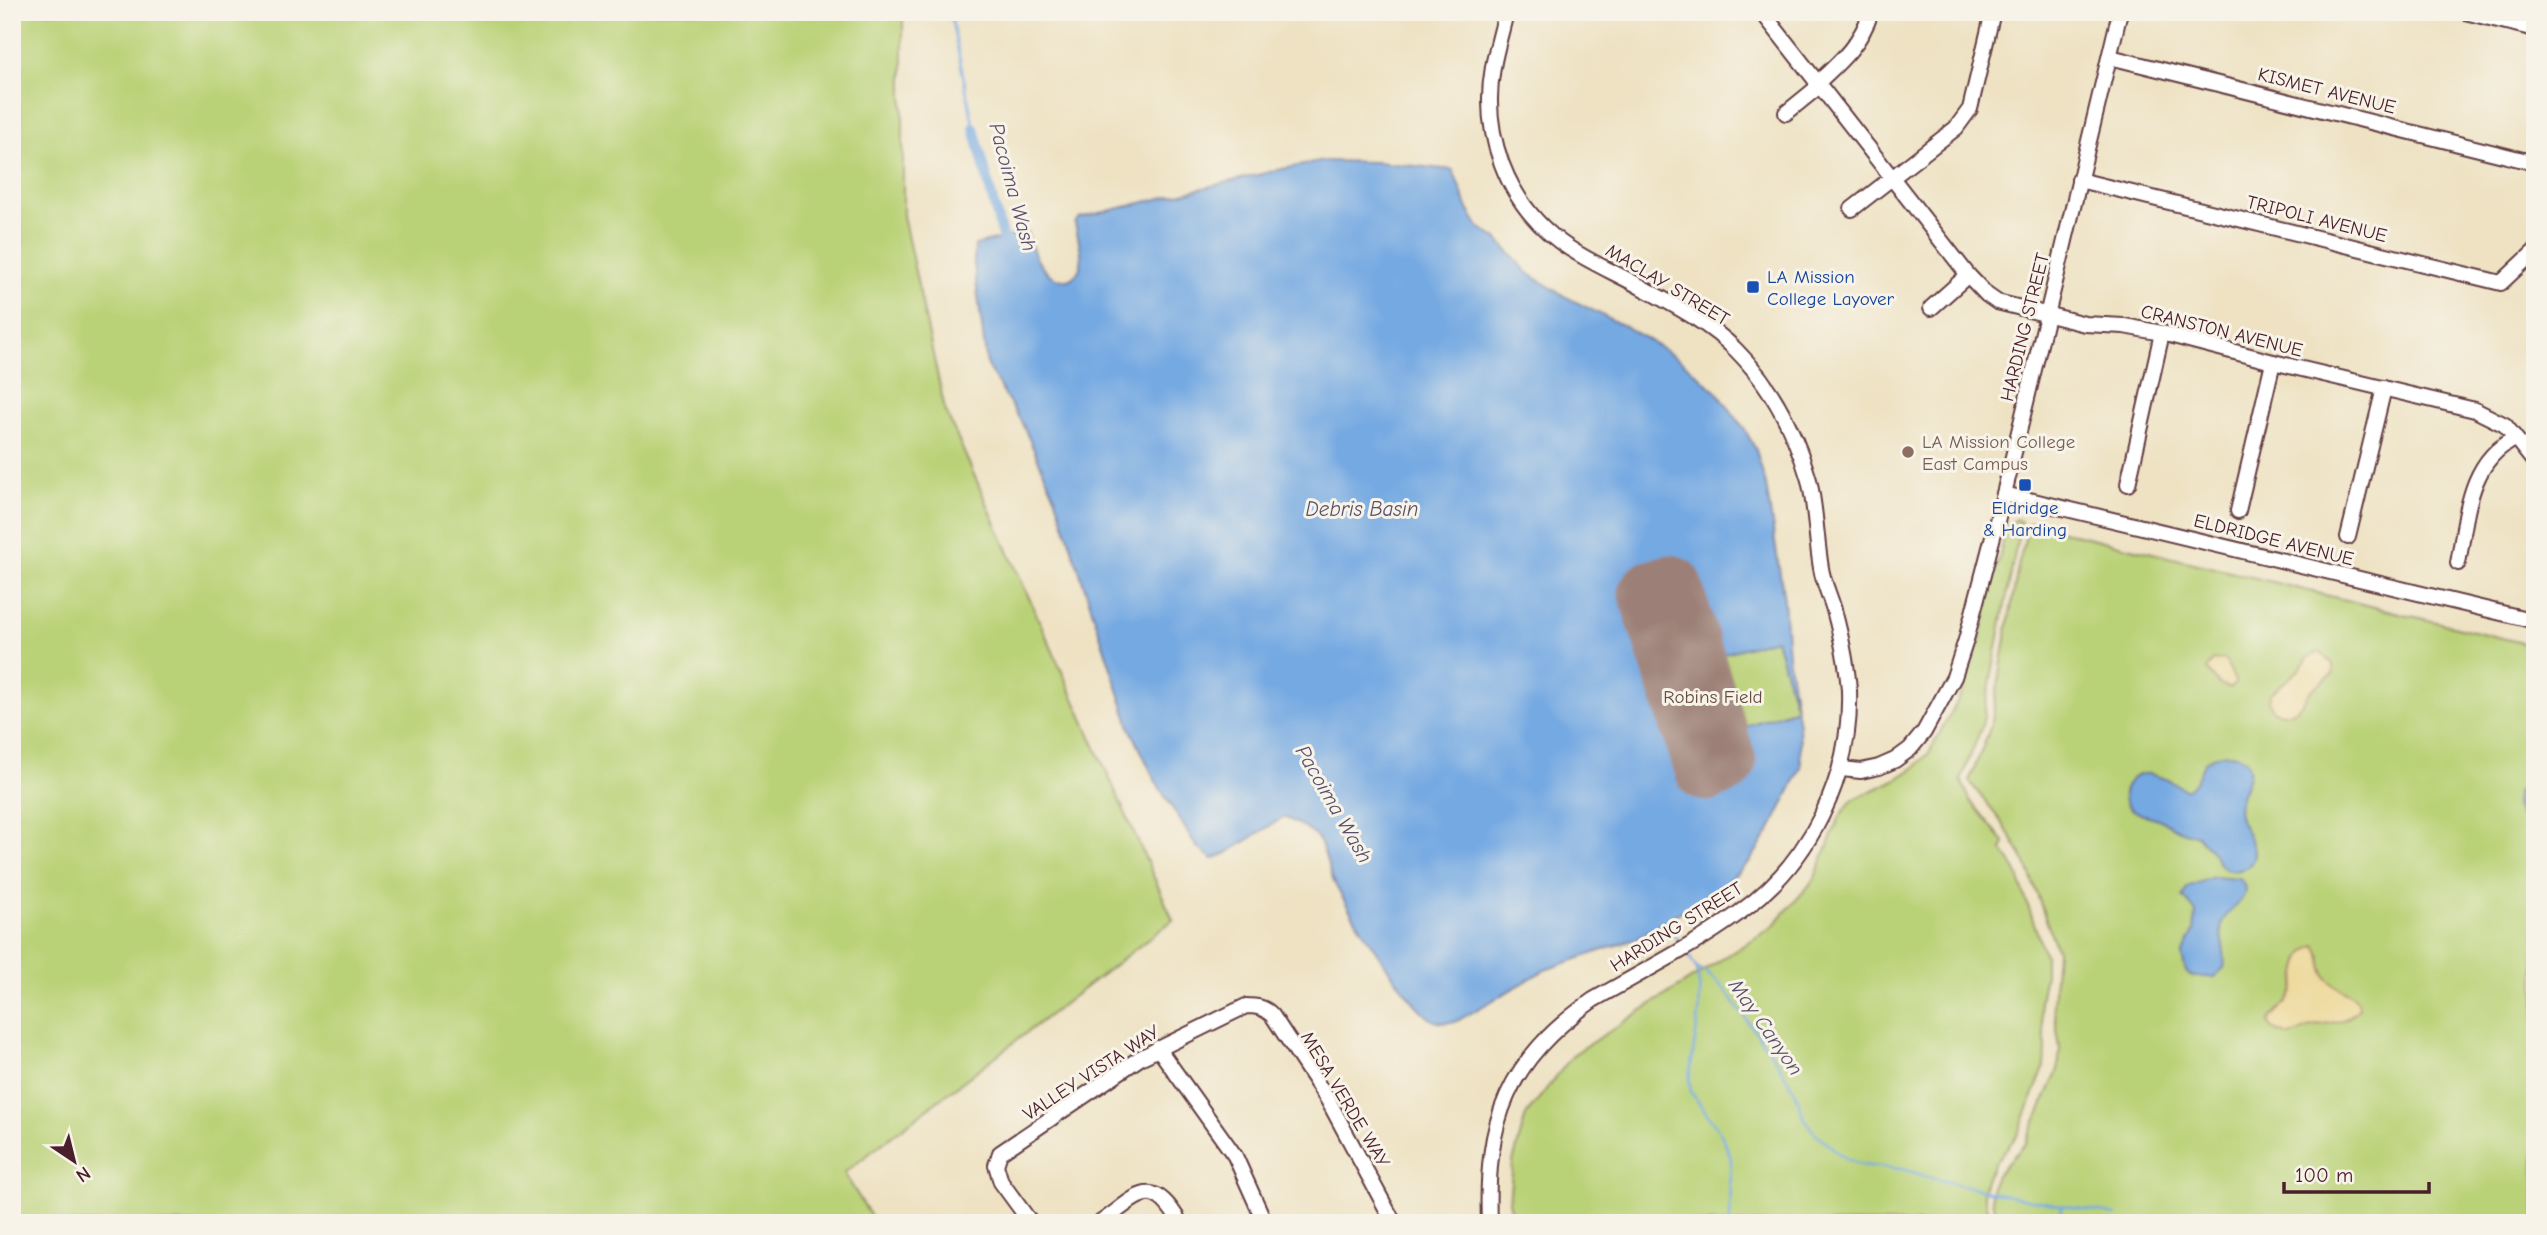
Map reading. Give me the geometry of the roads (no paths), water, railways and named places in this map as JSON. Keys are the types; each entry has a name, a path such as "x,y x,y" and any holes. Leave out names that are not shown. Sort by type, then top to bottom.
{"street":[{"name":"MACLAY STREET","path":"1506,12 1492,69 1493,136 1508,179 1526,211 1560,242 1712,329 1736,351 1766,387 1792,433 1810,483 1822,572 1843,648 1849,690 1848,729 1842,769"},
{"name":"CRANSTON AVENUE","path":"1762,12 1968,275 1986,295 1997,302 2085,324 2162,332 2273,362 2475,410 2505,425 2535,463"},
{"path":"1786,113 1851,51 1863,34 1871,12"},
{"name":"HARDING STREET","path":"1489,1223 1487,1191 1490,1152 1504,1099 1521,1067 1545,1040 1593,1000 1740,913 1786,870 1817,825 1842,769 1861,771 1879,767 1910,749 1924,732 1954,677 2004,494 2120,12"},
{"path":"2467,12 2535,29"},
{"path":"1852,209 1956,128 1970,108 1993,16"},
{"name":"KISMET AVENUE","path":"2110,57 2535,163"},
{"name":"TRIPOLI AVENUE","path":"2079,180 2501,283 2535,251"},
{"path":"1931,307 1968,275"},
{"path":"2128,484 2162,332"},
{"path":"2238,511 2273,362"},
{"path":"2348,537 2384,388"},
{"path":"2458,563 2472,489 2479,472 2486,460 2501,445 2514,439"},
{"name":"ELDRIDGE AVENUE","path":"2004,494 2535,621"},
{"name":"VALLEY VISTA WAY","path":"1031,1223 1001,1182 996,1165 1000,1153 1158,1048 1246,1006 1254,1006"},
{"name":"MESA VERDE WAY","path":"1254,1006 1266,1009 1272,1015 1328,1100 1394,1223"},
{"path":"1158,1048 1235,1156 1265,1223"},
{"path":"1100,1223 1144,1193 1153,1192 1163,1197 1180,1223"}],"water":[{"name":"Debris Basin","path":"1325,161 1376,162 1453,170 1468,209 1479,227 1497,239 1528,273 1566,297 1634,331 1683,362 1717,392 1756,450 1766,485 1784,599 1788,656 1799,725 1801,768 1771,829 1750,861 1722,887 1635,939 1545,970 1457,1021 1435,1021 1425,1014 1397,980 1341,895 1320,842 1309,830 1284,817 1213,859 1197,847 1156,782 1131,730 1056,499 1022,423 987,366 974,265 975,245 1027,232 1032,249 1045,271 1051,276 1068,280 1079,270 1081,263 1075,223 1079,218","holes":["1684,577 1708,658 1776,639 1796,709 1725,733 1735,767 1697,780 1639,591"]},
{"path":"2223,754 2242,757 2249,767 2249,777 2238,810 2254,855 2250,865 2241,870 2230,870 2220,865 2198,835 2135,811 2128,806 2124,795 2132,779 2143,774 2158,776 2188,789 2208,760"},
{"path":"2535,779 2535,828 2523,819 2515,806 2520,788"},
{"path":"2213,877 2240,879 2244,885 2244,896 2222,924 2224,968 2214,977 2193,977 2186,972 2182,956 2194,931 2196,912 2183,897 2187,887"}],"waterway":[{"name":"Pacoima Wash","path":"950,12 974,128"},
{"name":"Pacoima Wash","path":"974,128 1006,251"},
{"name":"Pacoima Wash","path":"1664,920 1680,943"},
{"name":"Pacoima Wash","path":"1686,952 1697,969 1700,992 1689,1079 1691,1092 1721,1134 1731,1158 1730,1223"},
{"name":"May Canyon","path":"1699,969 1722,986 1775,1059 1795,1091 1804,1117 1813,1131 1842,1156 1860,1165 1902,1169 2015,1197 2117,1215"},
{"path":"2060,1223 2062,1207"}],"place":[{"name":"LA Mission College Layover","path":"1753,287"},
{"name":"LA Mission College East Campus","path":"1908,452"},
{"name":"Eldridge & Harding","path":"2025,485"}],"park label":[{"name":"Robins Field","path":"1713,696"}]}
